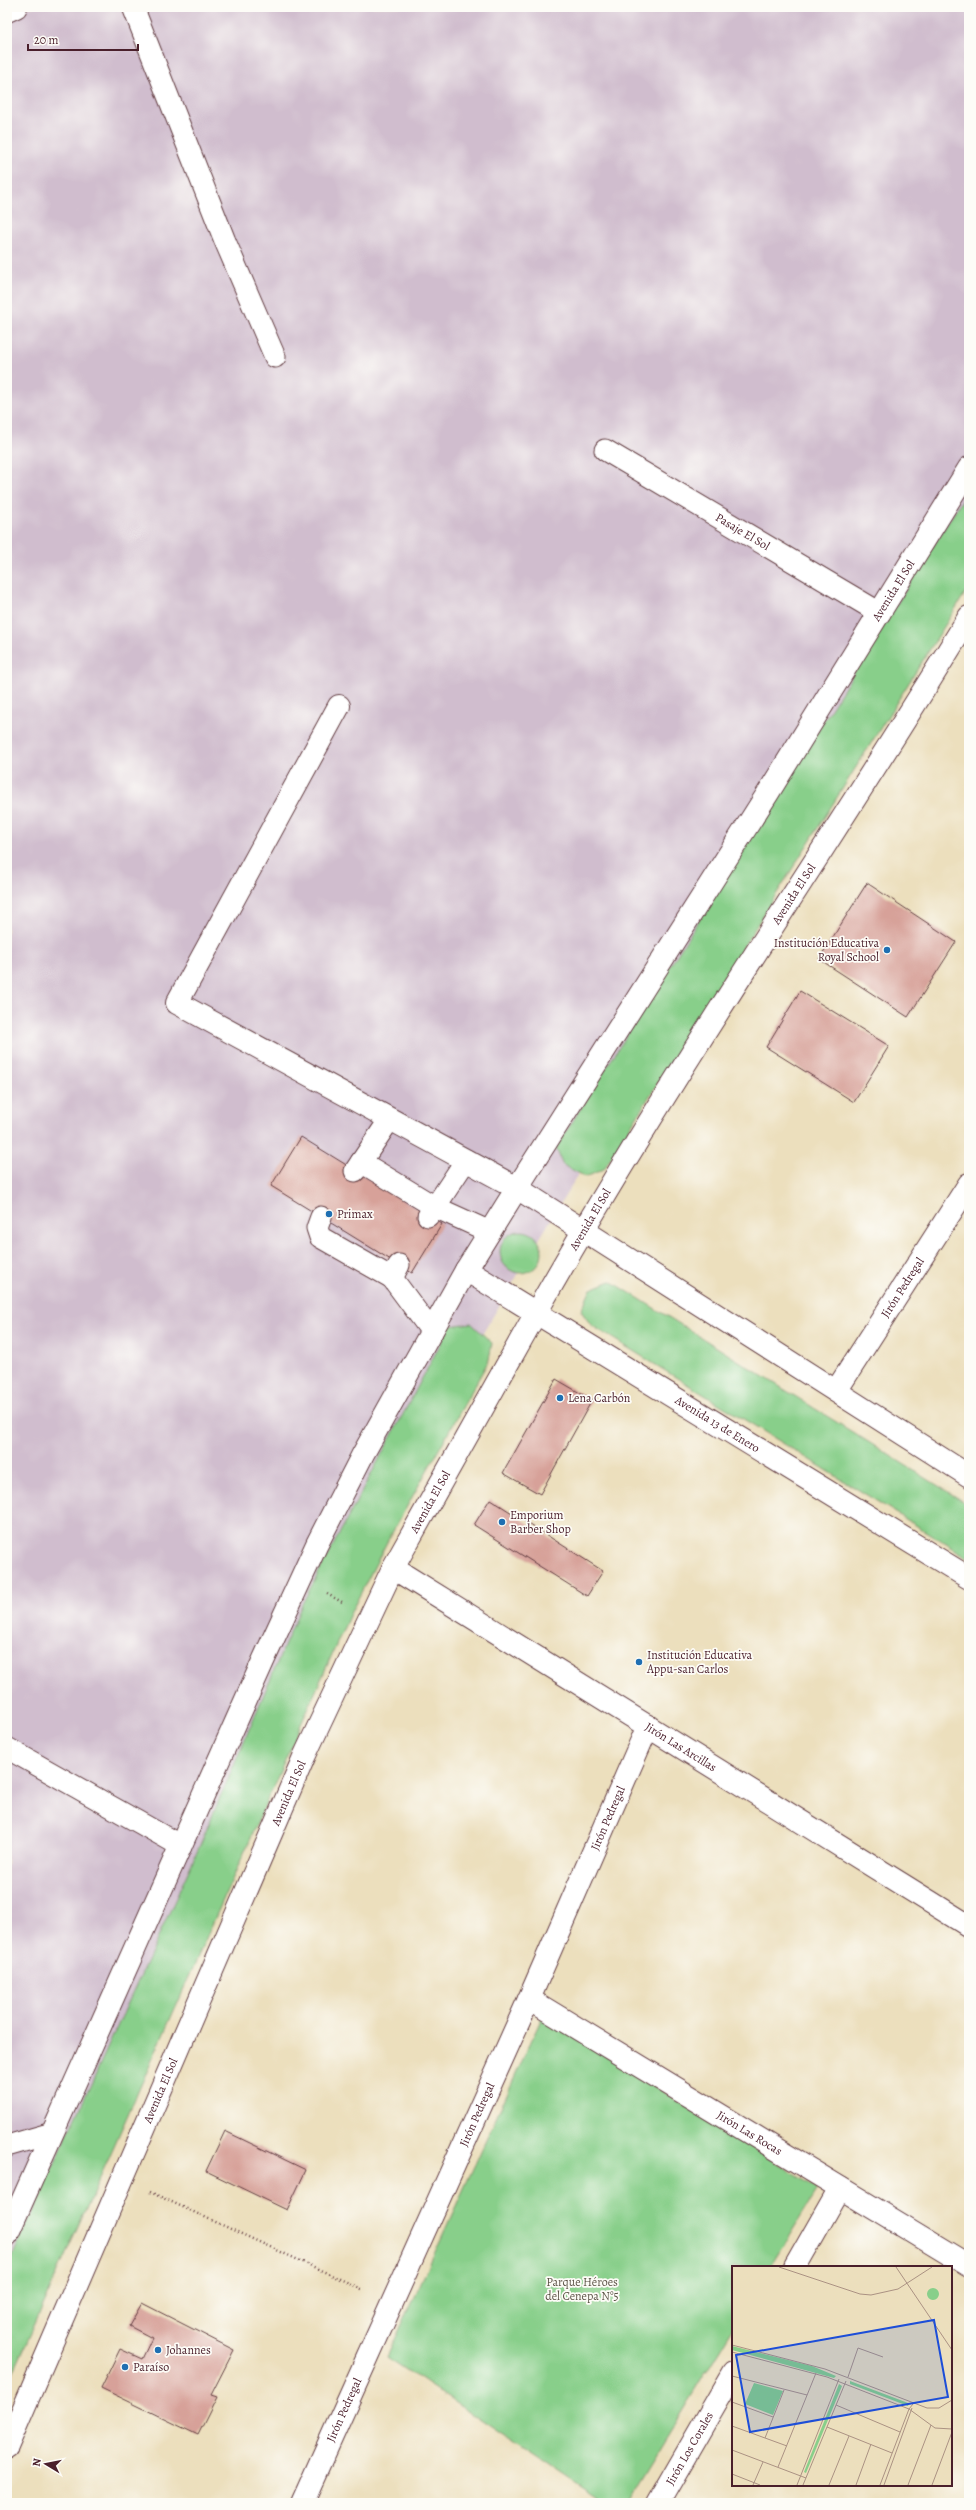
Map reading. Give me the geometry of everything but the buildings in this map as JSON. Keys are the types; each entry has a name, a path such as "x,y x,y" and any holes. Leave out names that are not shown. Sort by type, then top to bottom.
{"main road":[{"path":"7,11 16,7"},
{"name":"Avenida El Sol","path":"7,2235 300,1580 363,1454 466,1270 768,793 969,468"},
{"name":"Avenida El Sol","path":"7,2447 121,2179 304,1758 393,1568 582,1231 640,1135 818,860 969,617"},
{"path":"339,706 177,1003 517,1188 582,1231 969,1476"},
{"name":"Jirón Pedregal","path":"836,1391 969,1184"},
{"name":"Avenida 13 de Enero","path":"466,1270 969,1578"},
{"name":"Jirón Las Arcillas","path":"393,1568 969,1926"},
{"name":"Jirón Pedregal","path":"302,2503 529,2000 648,1726"},
{"name":"Jirón Las Rocas","path":"529,2000 969,2266"},
{"path":"795,2266 840,2188"},
{"name":"Jirón Los Corales","path":"658,2503 732,2375"}],"lane":[{"path":"133,7 225,241 275,357"},
{"name":"Pasaje El Sol","path":"605,450 880,613"},
{"path":"390,1119 358,1167 432,1211 490,1232"},
{"path":"432,1211 466,1160"},
{"path":"321,1217 317,1228 320,1237 396,1271 432,1332"},
{"path":"7,1748 181,1846"},
{"path":"7,2146 52,2133"}],"path":[{"path":"300,1580 370,1617"},
{"path":"121,2179 392,2302"}],"shaded area":[{"path":"7,7 969,7 969,537 639,1073 349,1556 7,2328"}],"green space":[{"path":"969,495 969,587 604,1169 586,1177 563,1165 556,1148 964,497"},
{"path":"521,1231 536,1237 542,1252 536,1267 521,1273 506,1267 500,1252 506,1237"},
{"path":"611,1281 969,1505 969,1558 591,1325 581,1311 591,1289"},
{"path":"471,1323 492,1343 489,1360 387,1542 350,1614 7,2387 7,2268 197,1852 303,1602 450,1326"},
{"name":"Parque Héroes del Cenepa N°5","path":"543,2015 818,2189 771,2266 732,2266 732,2330 626,2503 604,2503 387,2357"}],"place":[{"name":"Institución Educativa Royal School","path":"887,950"},
{"name":"Primax","path":"329,1214"},
{"name":"Lena Carbón","path":"560,1398"},
{"name":"Emporium Barber Shop","path":"502,1522"},
{"name":"Institución Educativa Appu-san Carlos","path":"639,1662"},
{"name":"Johannes","path":"158,2350"},
{"name":"Paraíso","path":"125,2367"}]}
